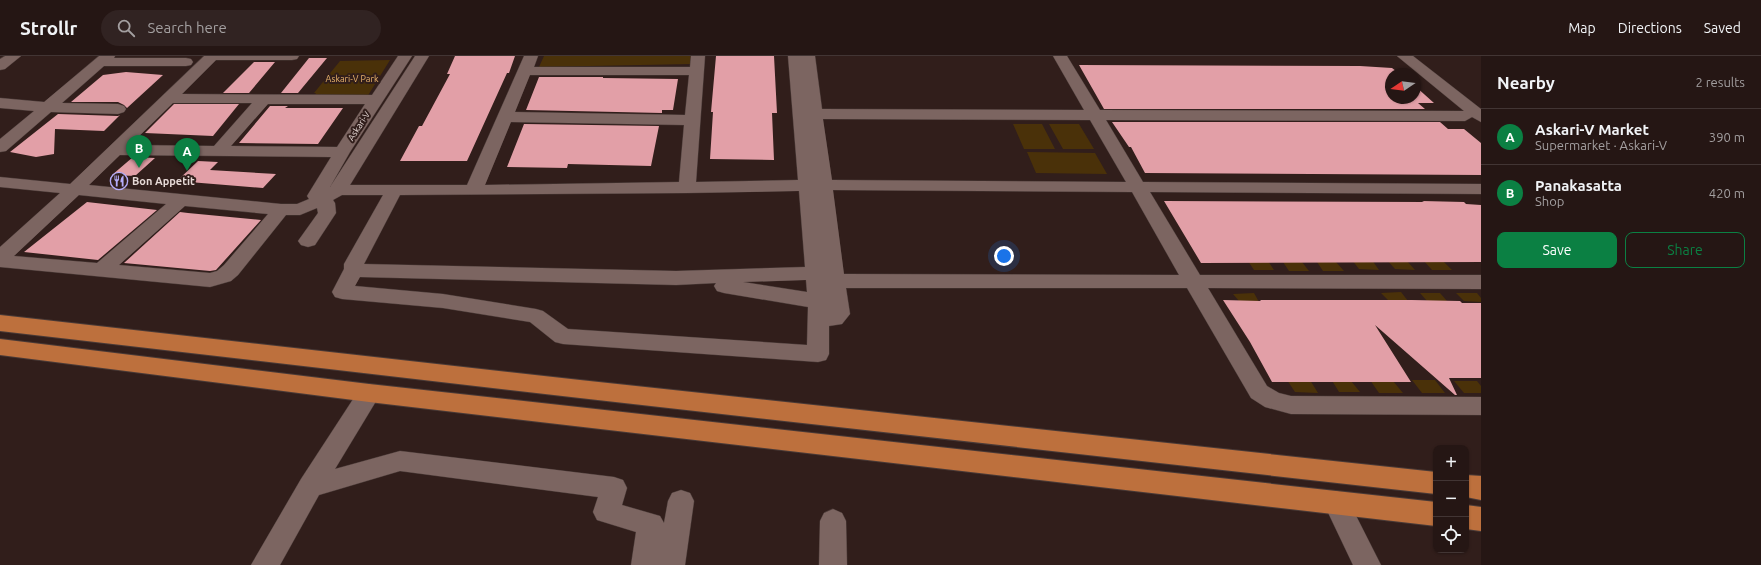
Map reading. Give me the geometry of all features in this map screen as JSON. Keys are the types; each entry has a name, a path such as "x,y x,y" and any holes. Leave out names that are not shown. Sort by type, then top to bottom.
{"highway":[{"path":"0,323 580,389 1433,483"},
{"path":"0,347 369,393 1433,514"},
{"path":"1469,486 1481,488"},
{"path":"1469,517 1481,519"}],"street":[{"path":"0,66 14,56"},
{"path":"0,240 116,150 211,56 292,56"},
{"name":"Askari-V","path":"325,197 342,152 405,56"},
{"name":"Askari-V","path":"325,197 422,56"},
{"path":"474,190 531,56"},
{"path":"676,278 818,307 825,319 834,319 838,317 839,314 835,281 816,185 795,56"},
{"path":"395,189 354,264 354,269 342,292 443,301 536,316 563,336 818,354 818,307 814,273 816,185 815,114 808,56"},
{"path":"1060,56 1259,392 1273,401 1291,405 1481,406"},
{"path":"1392,56 1407,68"},
{"path":"1404,56 1481,118"},
{"path":"0,147 104,59 190,59"},
{"path":"0,259 190,59"},
{"path":"524,71 698,64 687,188"},
{"path":"1421,80 1481,129"},
{"path":"168,98 376,100"},
{"path":"218,151 264,99"},
{"path":"0,103 47,107 118,109"},
{"path":"815,114 1465,116"},
{"path":"505,117 692,120"},
{"path":"116,150 342,152"},
{"path":"0,182 280,210 300,209 325,197 395,189 474,190 687,188 816,185 1481,189"},
{"path":"308,241 327,212 325,197"},
{"path":"101,270 180,201"},
{"path":"0,259 210,280 224,276 231,270 280,210"},
{"path":"354,269 676,278 814,273"},
{"path":"835,281 1481,282"},
{"path":"265,565 310,486 369,393"},
{"path":"310,486 400,461 614,488 606,512 652,524 644,565"},
{"path":"671,565 681,501"},
{"path":"1336,502 1366,565"},
{"path":"833,521 833,565"}],"green space":[{"path":"544,56 693,56 692,64 539,67"},
{"name":"Askari-V Park","path":"390,60 367,97 313,97 316,93 314,93 340,61"},
{"path":"1013,124 1042,124 1055,149 1024,149"},
{"path":"1049,124 1079,124 1094,149 1063,149"},
{"path":"1027,152 1095,153 1107,174 1036,173"},
{"path":"1352,260 1372,260 1379,270 1359,269"},
{"path":"1387,260 1407,261 1415,270 1395,269"},
{"path":"1248,261 1268,261 1274,270 1254,270"},
{"path":"1424,261 1443,261 1452,270 1432,270"},
{"path":"1283,262 1302,262 1309,271 1289,271"},
{"path":"1317,262 1336,262 1344,271 1323,271"},
{"path":"1401,292 1408,301 1388,300 1381,293"},
{"path":"1254,293 1259,302 1239,301 1233,294"},
{"path":"1420,293 1440,293 1447,301 1427,301"},
{"path":"1456,293 1477,293 1481,298 1481,302 1464,301"},
{"path":"1331,379 1351,381 1360,392 1339,392"},
{"path":"1287,380 1310,380 1318,393 1295,392"},
{"path":"1370,380 1393,381 1403,393 1379,393"},
{"path":"1412,380 1435,380 1445,393 1422,393"},
{"path":"1454,381 1477,381 1481,386 1481,393 1464,393"}],"building":[{"path":"455,56 515,56 509,73 507,73 467,161 400,161 419,126 422,126 450,74 447,74"},
{"path":"716,56 774,56 777,113 772,113 774,160 710,159 713,112 711,112"},
{"path":"309,58 327,58 298,93 281,93"},
{"path":"254,62 275,62 249,93 223,93"},
{"path":"1079,65 1360,66 1392,68 1385,68 1385,104 1419,104 1425,109 1104,109"},
{"path":"126,72 163,75 127,108 118,102 71,102 103,75"},
{"path":"539,77 678,79 673,110 662,110 662,113 526,110"},
{"path":"1421,91 1434,103 1421,103"},
{"path":"174,104 239,104 213,136 145,133"},
{"path":"270,106 288,106 285,108 343,108 318,144 239,143"},
{"path":"58,114 120,115 104,131 55,129 54,154 36,157 10,152"},
{"path":"1112,122 1440,122 1448,129 1464,129 1481,143 1481,175 1145,173 1131,147 1129,147"},
{"path":"524,124 659,126 651,166 568,164 567,168 507,167"},
{"path":"133,157 155,158 135,176 112,175"},
{"path":"198,161 218,162 210,170 276,174 263,188 177,181"},
{"path":"1164,201 1424,202 1422,201 1464,202 1466,204 1481,205 1481,262 1201,263"},
{"path":"87,202 157,210 98,260 24,252"},
{"path":"180,212 261,220 216,270 210,271 124,263"},
{"path":"1223,300 1412,300 1481,303 1481,378 1449,378 1457,395 1455,395 1375,325 1411,382 1272,382 1250,342"}],"place":[{"name":"Panakasatta","path":"139,168"},
{"name":"Askari-V Market","path":"187,171"},
{"name":"Bon Appetit","path":"119,181"}]}
